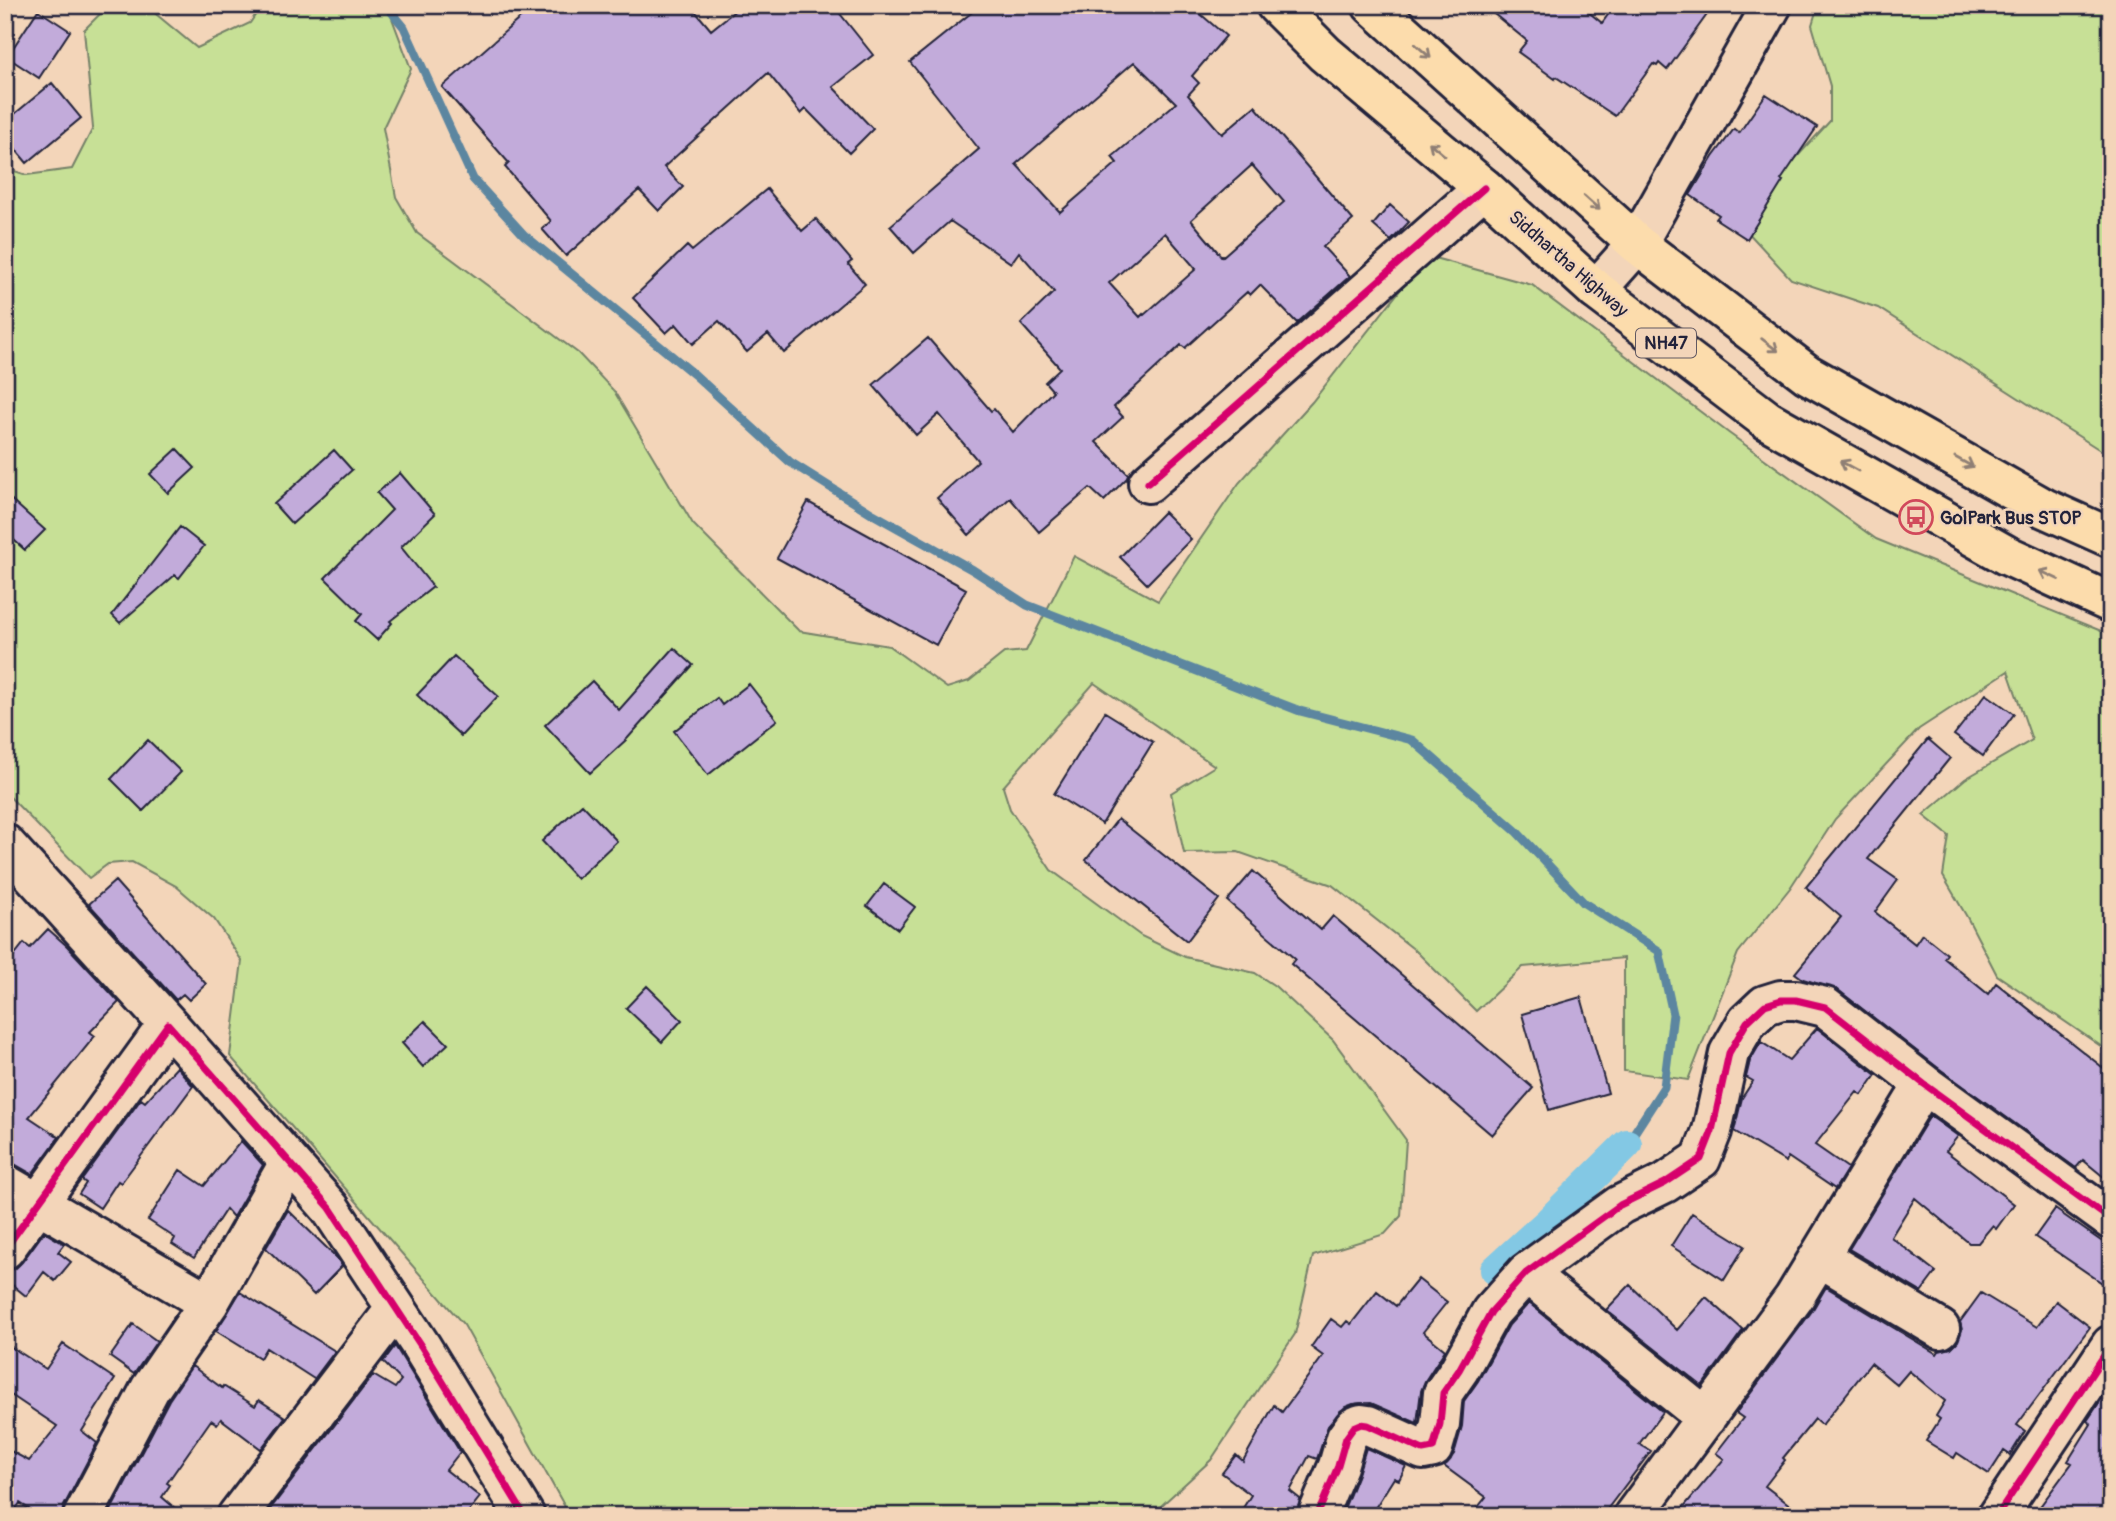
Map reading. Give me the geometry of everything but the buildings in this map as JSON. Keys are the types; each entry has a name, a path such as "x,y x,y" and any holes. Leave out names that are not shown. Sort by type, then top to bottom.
{"highway":[{"name":"Siddhartha Highway","path":"1276,5 1325,54 1484,188 1596,290 1767,420 2006,555 2111,603"},
{"path":"1372,5 1637,244 1807,374 2045,508 2111,538"}],"street":[{"path":"1596,290 1637,244 1772,5"},
{"path":"1148,483 1484,188"},
{"path":"5,844 330,1208 396,1308 525,1516"},
{"path":"1317,1516 1338,1466 1346,1437 1354,1427 1368,1425 1423,1450 1433,1448 1440,1424 1443,1392 1459,1370 1491,1312 1526,1273 1620,1205 1665,1184 1702,1159 1712,1131 1729,1053 1747,1022 1765,1005 1781,1000 1797,1000 1825,1007 1924,1084 2111,1220"},
{"path":"5,1249 168,1024"},
{"path":"1633,1516 1794,1298 1924,1084"},
{"path":"83,1516 150,1389 209,1303 289,1163"},
{"path":"5,1184 209,1303"},
{"path":"1819,1257 1940,1329"},
{"path":"1526,1273 1706,1418"},
{"path":"237,1516 396,1308"},
{"path":"1997,1516 2111,1345"}],"green space":[{"path":"109,5 145,5 197,48 250,23 262,5 387,5 411,69 383,128 396,197 417,233 578,353 614,391 693,524 799,631 889,646 947,688 969,681 1004,653 1026,651 1074,556 1158,601 1239,483 1312,402 1427,256 1532,285 1730,434 1876,539 2111,635 2111,1053 1997,975 1943,876 1949,836 1923,815 1965,779 2032,740 2008,671 1919,729 1835,819 1790,888 1738,953 1688,1080 1624,1071 1624,958 1523,967 1476,1011 1416,951 1332,885 1238,852 1184,853 1171,793 1215,766 1094,683 1003,787 1010,809 1051,870 1141,936 1185,957 1255,973 1275,986 1333,1040 1406,1140 1401,1216 1385,1234 1313,1256 1295,1334 1211,1460 1150,1516 570,1516 464,1325 230,1056 242,961 214,919 176,886 132,862 108,864 89,878 5,792 5,168 27,175 72,169 93,128 84,30"},
{"path":"1818,5 2111,5 2111,457 1878,308 1791,279 1745,229 1761,196 1830,121 1830,86 1812,25"}],"waterway":[{"path":"386,5 404,27 473,179 524,235 695,375 790,462 1027,605 1300,711 1412,740 1516,831 1584,903 1659,951 1673,1014 1664,1087 1627,1144"},
{"path":"1495,1270 1627,1144"}],"cycle path":[{"path":"1148,483 1484,188"},
{"path":"1317,1516 1338,1466 1346,1438 1354,1427 1368,1425 1423,1450 1433,1448 1440,1424 1443,1393 1491,1312 1526,1273 1620,1205 1665,1183 1701,1159 1712,1131 1729,1053 1747,1022 1765,1005 1781,1000 1796,1000 1825,1007 1924,1084 2111,1220"},
{"path":"5,1249 168,1024 330,1208 421,1346 525,1516"},
{"path":"1997,1516 2111,1345"}],"place":[{"name":"GolPark Bus STOP","path":"1916,517"}]}
